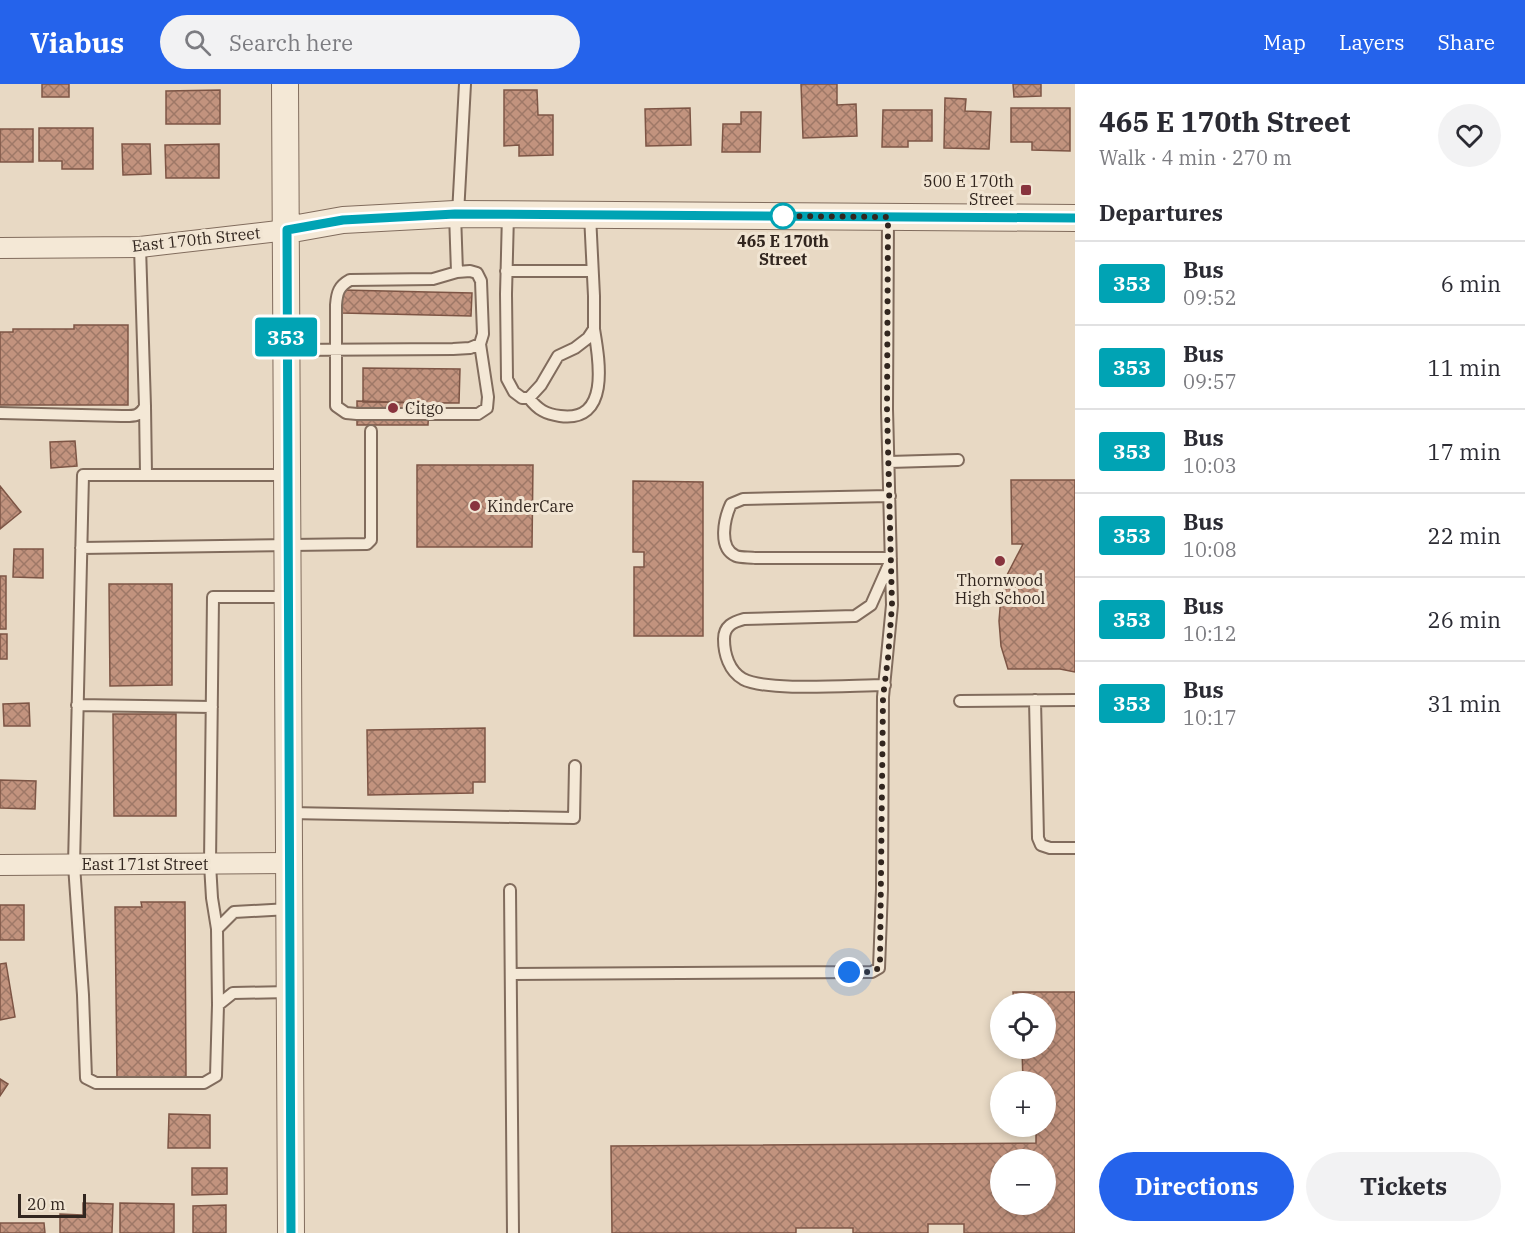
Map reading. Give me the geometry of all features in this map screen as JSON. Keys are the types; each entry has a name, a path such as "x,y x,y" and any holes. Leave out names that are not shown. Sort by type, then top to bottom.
{"street":[{"path":"285,84 291,1233"},
{"name":"East 170th Street","path":"0,248 140,247 287,230 343,220 456,214 1075,218"},
{"name":"East 171st Street","path":"0,865 289,863"}],"lane":[{"path":"457,272 456,214 465,84"},
{"path":"508,214 507,379 514,392 522,398 529,398 541,385 558,356 575,348 588,338 594,329"},
{"path":"529,398 546,414 564,417 577,415 591,407 597,396 599,358 594,329 590,215"},
{"path":"511,974 872,972 879,968 885,685 892,605 888,217"},
{"path":"140,247 146,475"},
{"path":"506,271 592,271"},
{"path":"457,272 477,273 481,281 483,334 480,344 488,397 487,408 478,414 346,413 336,406 337,293 341,285 350,280 433,279 457,272"},
{"path":"286,350 453,349 470,348 480,344"},
{"path":"0,413 137,416 145,406"},
{"path":"81,548 358,546 367,544 371,540 371,431"},
{"path":"889,462 958,460"},
{"path":"287,475 83,475 74,865 86,1078 96,1083 204,1083 216,1076 217,929 210,864 213,597 288,597"},
{"path":"890,496 743,499 731,504 726,516 724,534 728,548 735,556 891,558"},
{"path":"885,685 755,684 741,678 731,667 724,652 724,633 730,623 744,619 855,616 871,605 891,558"},
{"path":"1035,700 1038,838 1041,845 1050,848 1075,848"},
{"path":"960,701 1075,700"},
{"path":"77,705 212,707"},
{"path":"289,813 574,818 575,766"},
{"path":"510,890 513,1233"},
{"path":"217,929 234,912 290,909"},
{"path":"218,1005 232,993 290,992"}],"building":[{"path":"42,84 69,84 69,97 42,97"},
{"path":"801,84 837,84 837,105 856,104 857,136 803,138"},
{"path":"1013,84 1041,84 1041,96 1014,97"},
{"path":"220,90 220,124 166,124 166,91"},
{"path":"504,90 537,90 538,115 553,115 553,155 519,156 519,145 504,146"},
{"path":"945,98 966,99 965,111 991,112 989,149 944,148"},
{"path":"690,108 691,145 646,146 645,109"},
{"path":"1011,108 1070,108 1070,151 1032,150 1032,142 1011,142"},
{"path":"883,110 932,110 932,141 908,141 908,147 882,147"},
{"path":"741,112 761,112 760,152 722,152 723,124 741,124"},
{"path":"39,128 93,128 93,169 62,169 62,161 39,161"},
{"path":"0,129 33,129 33,162 0,162"},
{"path":"122,144 150,144 151,174 123,175"},
{"path":"219,144 219,178 166,178 165,145"},
{"path":"342,290 472,293 471,316 342,313"},
{"path":"74,325 128,325 128,405 0,405 0,332 13,332 13,329 74,329"},
{"name":"Citgo","path":"363,368 460,369 459,403 363,402"},
{"name":"Citgo","path":"357,401 429,403 428,425 357,425"},
{"path":"75,441 77,466 51,468 50,442"},
{"name":"KinderCare","path":"417,465 533,465 532,547 417,547"},
{"path":"1011,480 1075,480 1075,672 1060,669 1008,669 1001,646 999,621 1001,597 1006,577 1023,544 1012,544"},
{"path":"633,481 703,482 703,636 634,636 634,567 644,567 644,552 633,552"},
{"path":"0,486 21,512 0,529"},
{"path":"14,549 43,549 43,578 13,577"},
{"path":"0,576 6,576 6,629 0,629"},
{"path":"109,584 172,584 172,685 110,686"},
{"path":"0,634 7,634 7,659 0,659"},
{"path":"29,703 30,726 4,726 3,704"},
{"path":"113,714 176,714 176,816 114,816"},
{"path":"485,728 485,782 473,782 473,793 368,795 367,730"},
{"path":"0,780 36,781 35,809 0,808"},
{"path":"141,902 185,902 186,1077 117,1078 115,907 142,907"},
{"path":"0,905 24,905 24,940 0,940"},
{"path":"6,963 15,1017 0,1020 0,964"},
{"path":"1013,992 1075,992 1075,1233 964,1233 964,1224 928,1224 928,1233 853,1233 853,1228 796,1228 796,1233 612,1233 611,1146 1036,1143 1036,1137 1056,1137 1056,1071 1023,1071 1022,1059 1056,1059 1056,993"},
{"path":"0,1079 8,1084 0,1096"},
{"path":"169,1114 210,1115 210,1148 168,1148"},
{"path":"192,1168 227,1168 227,1194 192,1195"},
{"path":"83,1203 113,1204 112,1233 60,1233 60,1214 83,1215"},
{"path":"120,1203 174,1204 174,1233 120,1233"},
{"path":"226,1205 226,1233 193,1233 193,1206"},
{"path":"0,1223 44,1223 45,1233 0,1233"}],"bus line":[{"name":"353","path":"291,1233 287,230 343,220 455,214 1075,218"}],"place":[{"name":"500 E 170th Street","path":"1026,190"},
{"name":"465 E 170th Street","path":"783,216"},
{"name":"Citgo","path":"393,408"},
{"name":"KinderCare","path":"475,506"},
{"name":"Thornwood High School","path":"1000,561"}],"route":[{"path":"783,216 775,216 888,217 887,409 892,605 883,697 880,962 879,968 872,972 849,972"}]}
